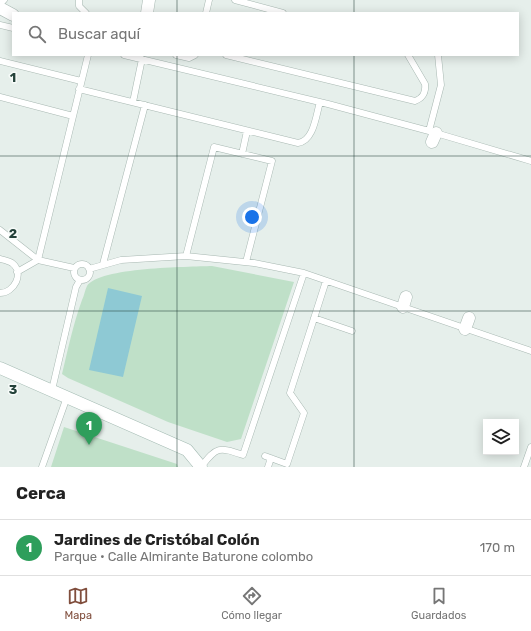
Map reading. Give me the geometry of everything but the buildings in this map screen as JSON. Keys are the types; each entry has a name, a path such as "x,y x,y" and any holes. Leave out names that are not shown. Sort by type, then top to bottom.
{"street":[{"path":"147,12 149,0"},
{"path":"0,8 12,14"},
{"path":"0,368 187,450 201,467"},
{"path":"187,450 194,467"}],"lane":[{"path":"0,4 4,0"},
{"path":"79,0 79,6 85,12"},
{"path":"206,12 209,0"},
{"path":"235,0 279,12"},
{"path":"0,25 12,28"},
{"path":"17,272 38,260 88,56"},
{"path":"128,56 320,102 433,135 531,161"},
{"path":"156,62 157,56"},
{"path":"181,56 190,58 193,56"},
{"path":"230,56 410,102 419,100 425,93 426,89 424,80 409,56"},
{"path":"433,135 438,96 441,85 438,56"},
{"path":"133,102 142,59"},
{"path":"0,61 81,81"},
{"path":"79,89 294,143 301,142 310,135 320,102"},
{"path":"425,93 438,96"},
{"path":"0,97 73,116"},
{"path":"103,264 145,105"},
{"path":"242,154 247,131"},
{"path":"186,256 214,146 272,161 246,262"},
{"path":"0,230 38,260 74,268 80,264 87,266 89,269 89,276 83,280 80,280 76,288 52,390"},
{"path":"89,269 121,260 186,256 246,262 304,273 326,281 405,302 467,324 531,351"},
{"path":"0,259 11,262 17,272 16,283 13,288 0,293"},
{"path":"74,268 74,275 80,280"},
{"path":"201,467 212,453 224,449 243,455 248,450 304,273"},
{"path":"268,467 268,457 287,464 304,414 290,393 326,281"},
{"path":"314,318 352,331"},
{"path":"42,467 67,397"},
{"path":"524,467 531,447"}],"green space":[{"path":"212,266 294,282 241,439 227,442 168,422 62,374 73,328 87,286 95,280 108,275 145,269"},
{"path":"64,427 177,464 178,467 51,467"}],"water":[{"path":"108,288 142,296 123,377 89,370"}],"place":[{"name":"Jardines de Cristóbal Colón","path":"89,445"}]}
